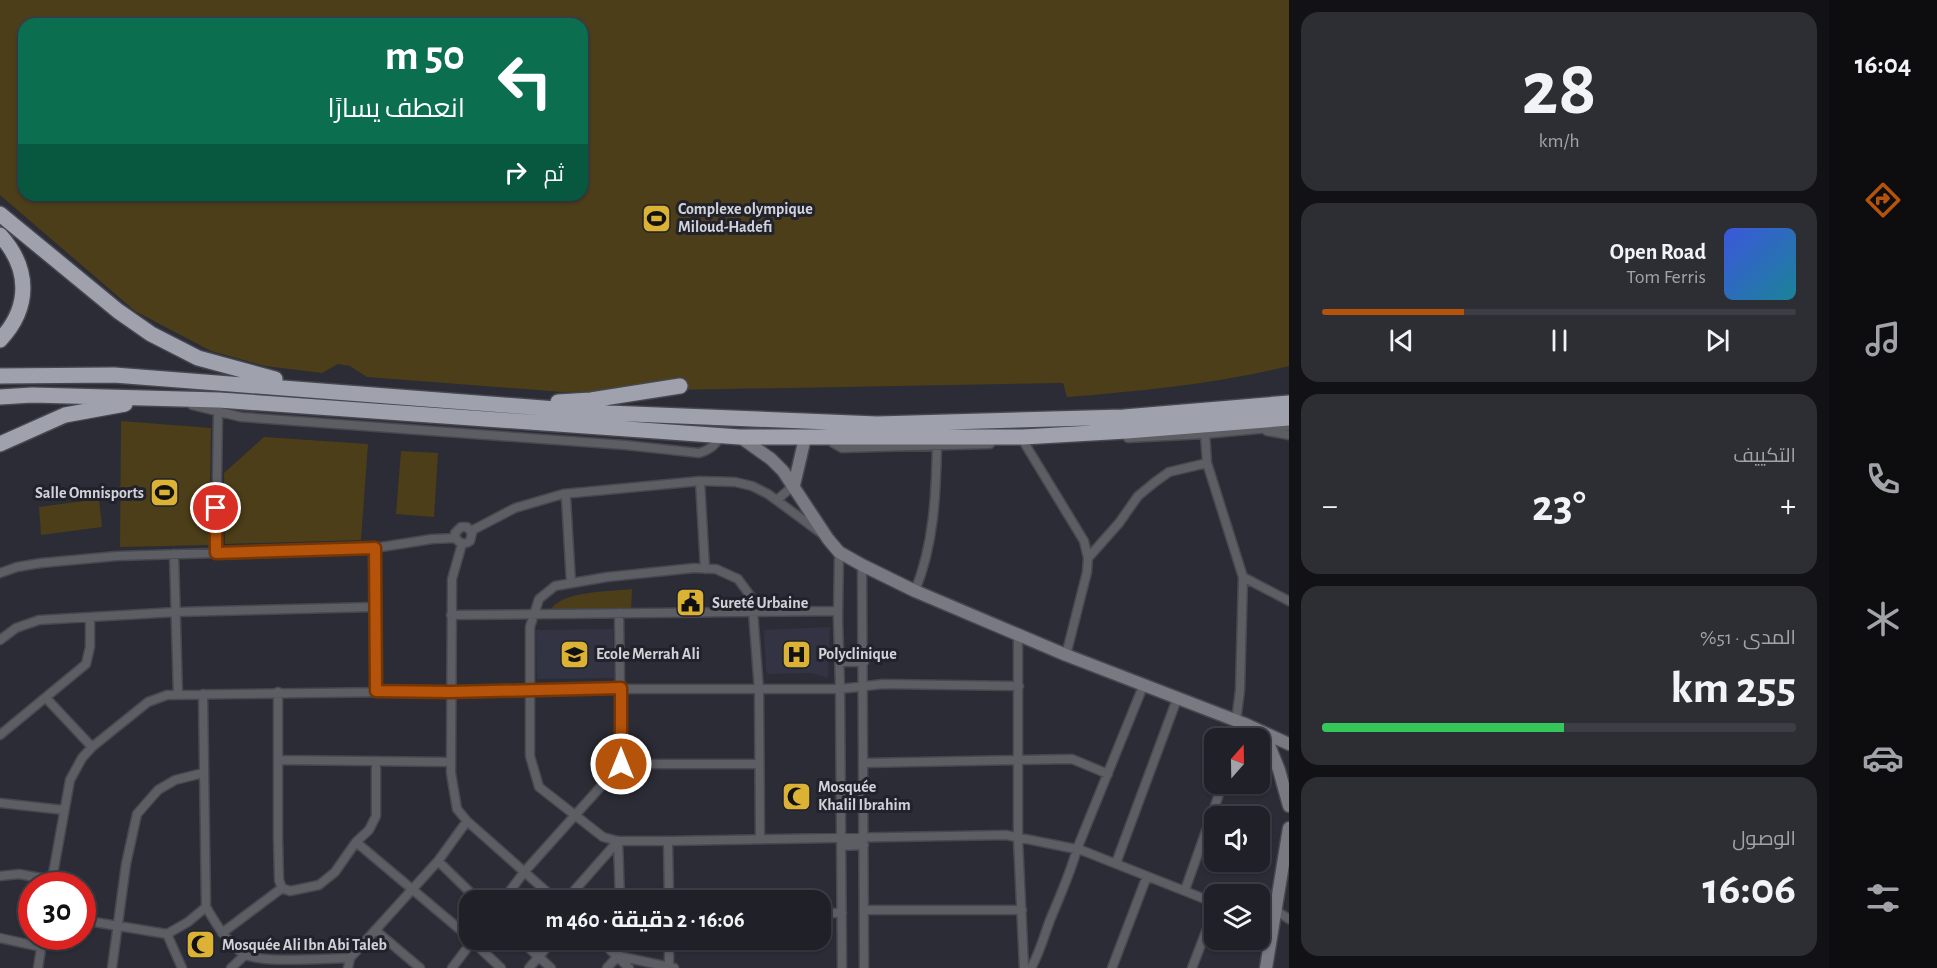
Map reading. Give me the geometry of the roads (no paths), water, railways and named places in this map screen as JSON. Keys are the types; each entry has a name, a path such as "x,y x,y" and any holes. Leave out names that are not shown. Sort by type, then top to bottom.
{"highway":[{"path":"0,214 118,311 168,344 212,363 325,390"},
{"path":"0,235 9,244 21,267 23,292 18,313 0,340"},
{"path":"0,376 114,375 608,413 877,424 1124,417 1289,403"},
{"path":"479,403 591,400 680,386"},
{"path":"0,397 32,395 219,400 740,437 1023,437 1289,418"},
{"path":"1261,407 1289,398"},
{"path":"0,444 65,415 163,399"}],"street":[{"path":"163,399 241,417 614,444 699,453 715,445 721,436"},
{"path":"216,553 218,411"},
{"path":"831,437 833,443 842,448 1025,444 1205,434 1289,426"},
{"path":"1258,429 1289,435"},
{"path":"1205,434 1207,463 1243,577 1240,728"},
{"path":"740,437 771,459 794,485 810,514 839,552 915,591 1066,655 1252,728"},
{"path":"777,500 794,485 805,438"},
{"path":"1025,444 1084,541 1088,558 1066,655"},
{"path":"915,591 924,569 931,535 936,496 937,445"},
{"path":"1088,558 1119,523 1138,496 1155,482 1169,472 1207,463"},
{"path":"471,531 515,508 563,494 700,481 735,482 752,486 777,500 828,539"},
{"path":"700,481 705,569"},
{"path":"566,498 571,583"},
{"path":"471,531 464,527 459,528 455,533 459,541 452,579 452,762 457,809 467,821 545,890"},
{"path":"0,573 17,567 41,563 117,556 375,548 432,539 470,541 471,531"},
{"path":"375,548 376,691"},
{"path":"839,552 842,968"},
{"path":"174,554 178,695"},
{"path":"862,565 864,968"},
{"path":"760,839 759,690 752,598 738,579 716,569 705,569 608,577 555,586 547,591 539,599 530,627 530,756 539,787 603,837 618,841 760,839 841,842 1006,836 1077,849 1204,898"},
{"path":"1243,577 1289,601"},
{"path":"0,640 16,628 32,621 176,612 374,607"},
{"path":"451,615 838,611"},
{"path":"511,890 621,764 619,614"},
{"path":"0,735 86,664 90,647 90,619"},
{"path":"1018,633 1018,838 1024,968"},
{"path":"840,662 864,662"},
{"path":"53,872 70,780 75,768 92,747 148,702 167,695 621,688 840,689 883,684 1019,686"},
{"path":"1031,968 1144,684"},
{"path":"278,692 278,864 282,888 290,891 319,885 335,872 356,842 369,830 376,816 376,761"},
{"path":"203,693 206,908 222,933 245,955 264,964 350,958"},
{"path":"46,698 92,747"},
{"path":"1116,863 1177,699"},
{"path":"1270,736 1289,744"},
{"path":"1270,748 1289,806"},
{"path":"863,764 1072,759 1108,774"},
{"path":"278,760 452,762"},
{"path":"621,764 759,764"},
{"path":"112,968 126,864 137,814 158,790 175,780 203,773"},
{"path":"1185,890 1219,794"},
{"path":"0,803 64,810"},
{"path":"348,968 350,958 438,861 467,821"},
{"path":"1270,917 1275,910 1289,828"},
{"path":"575,890 618,841"},
{"path":"618,841 620,890"},
{"path":"356,842 459,928"},
{"path":"668,842 669,890"},
{"path":"438,861 468,890"},
{"path":"0,876 18,874"},
{"path":"1112,968 1147,876"},
{"path":"222,933 282,888"},
{"path":"96,923 167,934 206,908"},
{"path":"864,910 1022,910"},
{"path":"1275,910 1289,919"},
{"path":"831,913 842,913"},
{"path":"375,930 420,968"},
{"path":"167,934 182,968"},
{"path":"1192,968 1204,937"},
{"path":"0,939 18,943"},
{"path":"38,968 41,950"},
{"path":"452,968 464,950"},
{"path":"483,950 501,968"},
{"path":"531,950 551,968"},
{"path":"529,968 545,950"},
{"path":"611,950 629,968"},
{"path":"607,968 618,956 618,950"},
{"path":"618,956 672,967 670,950"},
{"path":"1266,950 1266,968"},
{"path":"231,968 245,955"}],"place":[{"name":"Complexe olympique Miloud-Hadefi","path":"657,218"},
{"name":"Salle Omnisports","path":"165,493"},
{"name":"Sureté Urbaine","path":"691,603"},
{"name":"Ecole Merrah Ali","path":"575,654"},
{"name":"Polyclinique","path":"797,654"},
{"name":"Mosquée Khalil Ibrahim","path":"797,796"},
{"name":"Mosquée Ali Ibn Abi Taleb","path":"201,945"}]}
